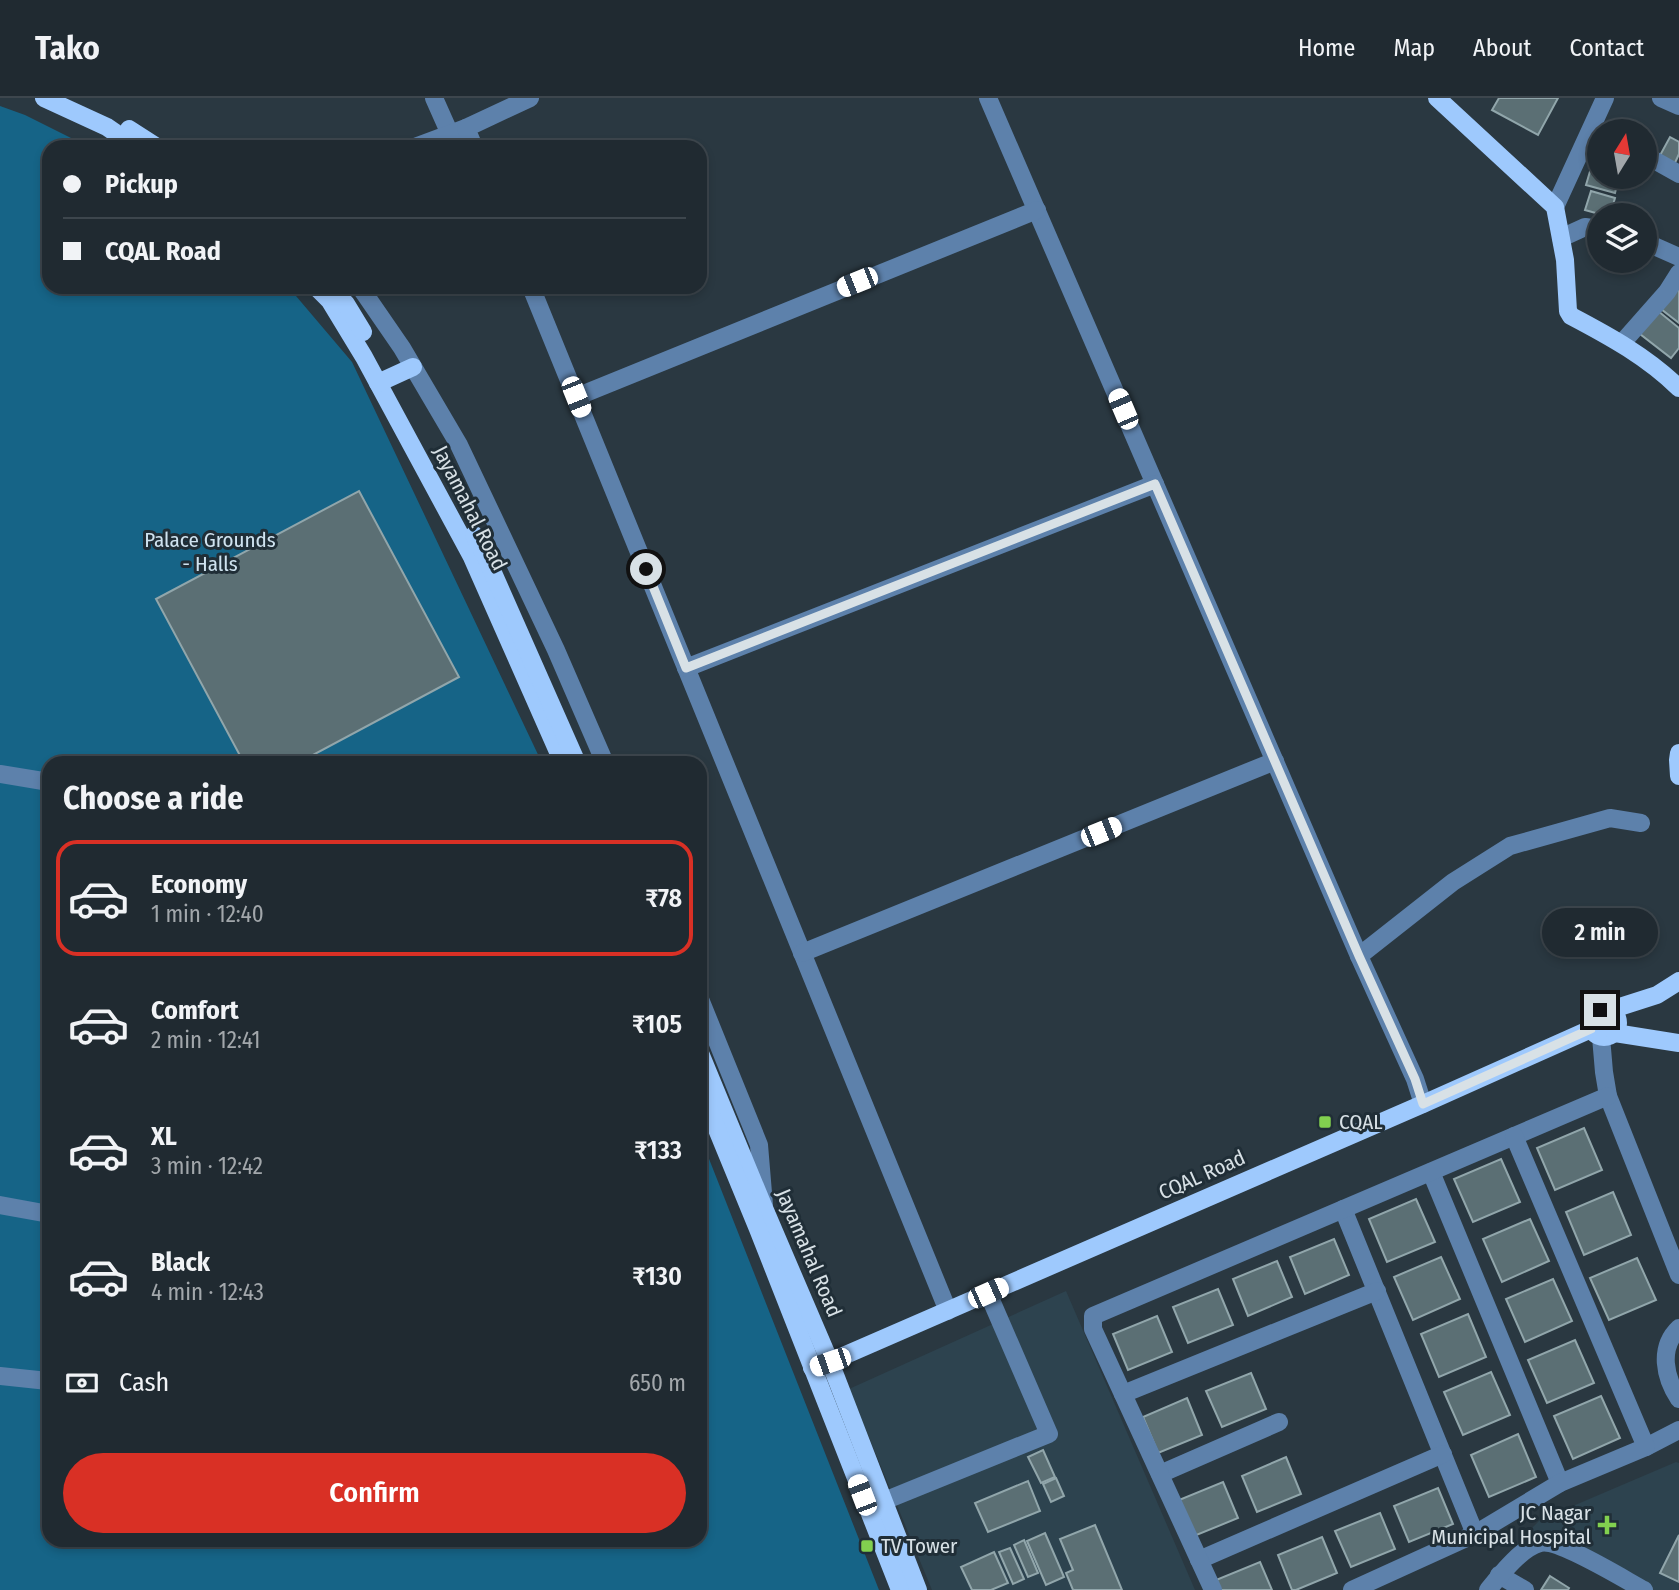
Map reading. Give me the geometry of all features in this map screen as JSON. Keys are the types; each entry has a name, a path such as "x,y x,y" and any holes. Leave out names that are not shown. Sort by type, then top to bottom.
{"main road":[{"path":"44,98 133,140"},
{"path":"70,98 111,117 133,140"},
{"path":"1437,98 1555,207 1565,260 1571,316 1622,343 1661,371 1679,388"},
{"name":"Jayamahal Road","path":"323,294 384,381 486,556 574,756"},
{"name":"Jayamahal Road","path":"337,294 346,304 472,556 560,756"},
{"path":"384,381 413,367"},
{"path":"1679,753 1679,776"},
{"name":"CQAL Road","path":"813,1368 1423,1104 1602,1033 1590,1019 1592,1015 1600,1010 1610,1010 1657,995 1679,981"},
{"path":"1602,1033 1679,1043"},
{"name":"Jayamahal Road","path":"707,1070 830,1362 918,1590"},
{"name":"Jayamahal Road","path":"707,1105 900,1590"}],"street":[{"path":"434,98 467,140"},
{"path":"434,140 530,98"},
{"path":"988,98 1359,956 1415,1079 1423,1104"},
{"path":"1600,119 1605,98"},
{"path":"1661,98 1679,106"},
{"path":"1555,207 1587,148"},
{"path":"1657,162 1679,174"},
{"path":"576,397 1037,209"},
{"path":"1561,238 1587,227"},
{"path":"1657,247 1679,257"},
{"path":"1622,343 1677,279"},
{"path":"365,294 460,445 556,650 602,756"},
{"path":"534,294 948,1311"},
{"path":"686,668 1155,484"},
{"path":"802,953 1275,761"},
{"path":"0,774 42,781"},
{"path":"1359,956 1453,882 1510,846 1610,818 1641,822"},
{"path":"707,1016 759,1145 764,1208"},
{"path":"1602,1033 1608,1097 1679,1275"},
{"path":"1213,1590 1093,1329 1093,1316 1608,1097"},
{"path":"1514,1136 1646,1447"},
{"path":"1431,1172 1560,1483"},
{"path":"0,1205 42,1213"},
{"path":"1343,1209 1475,1534"},
{"path":"0,1216 42,1224"},
{"path":"1123,1394 1377,1291"},
{"path":"884,1501 1049,1433 988,1293"},
{"path":"1679,1328 1667,1349 1665,1368 1670,1387 1679,1399"},
{"path":"0,1376 42,1380"},
{"path":"1160,1474 1279,1422"},
{"path":"1352,1590 1475,1534 1560,1483 1678,1432"},
{"path":"1199,1560 1443,1454"},
{"path":"1488,1590 1499,1575 1527,1550 1543,1542 1564,1547 1644,1590"},
{"path":"1499,1575 1525,1590"}],"shaded area":[{"path":"1066,1291 1195,1590 932,1590 849,1389"},
{"name":"JC Nagar Municipal Hospital","path":"1679,1463 1679,1590 1637,1590 1529,1531 1540,1520"}],"green space":[{"name":"Palace Grounds - Halls","path":"0,106 25,115 75,140 42,140 42,294 294,294 352,362 539,756 42,756 42,1547 707,1547 707,1154 879,1590 0,1590"}],"building":[{"path":"1499,98 1558,98 1538,135 1492,110"},
{"path":"1670,137 1679,142 1679,154 1673,167 1658,159"},
{"path":"1600,189 1616,189 1615,193"},
{"path":"1591,191 1615,198 1614,203 1587,203"},
{"path":"1679,287 1679,323 1661,309"},
{"path":"1658,311 1679,328 1679,348 1671,358 1640,334"},
{"path":"359,491 459,677 311,756 240,756 156,599"},
{"path":"1584,1128 1602,1170 1555,1190 1537,1148"},
{"path":"1501,1159 1520,1202 1473,1222 1454,1179"},
{"path":"1613,1192 1631,1235 1584,1255 1566,1212"},
{"path":"1416,1199 1435,1242 1387,1262 1369,1219"},
{"path":"1530,1219 1549,1261 1502,1282 1483,1239"},
{"path":"1334,1239 1349,1275 1305,1294 1290,1257"},
{"path":"1441,1257 1460,1299 1413,1320 1394,1277"},
{"path":"1637,1258 1656,1300 1609,1320 1590,1278"},
{"path":"1277,1261 1292,1297 1248,1316 1233,1279"},
{"path":"1553,1279 1572,1321 1525,1342 1506,1299"},
{"path":"1218,1289 1233,1325 1188,1343 1173,1307"},
{"path":"1468,1314 1486,1357 1439,1377 1421,1334"},
{"path":"1157,1316 1172,1352 1128,1370 1113,1334"},
{"path":"1575,1340 1594,1383 1547,1403 1528,1360"},
{"path":"1491,1372 1510,1415 1463,1435 1444,1392"},
{"path":"1251,1373 1266,1409 1222,1427 1206,1391"},
{"path":"1601,1396 1620,1438 1573,1459 1554,1416"},
{"path":"1187,1398 1202,1435 1158,1453 1143,1417"},
{"path":"1518,1434 1536,1477 1489,1497 1471,1455"},
{"path":"1043,1450 1055,1477 1041,1483 1028,1457"},
{"path":"1286,1457 1301,1494 1257,1512 1242,1476"},
{"path":"1056,1478 1064,1496 1051,1502 1043,1484"},
{"path":"1028,1481 1040,1511 988,1532 975,1503"},
{"path":"1223,1482 1238,1518 1194,1536 1179,1500"},
{"path":"1438,1488 1453,1524 1409,1542 1394,1506"},
{"path":"1380,1513 1395,1549 1351,1567 1335,1531"},
{"path":"1095,1525 1122,1590 1073,1590 1066,1573 1073,1570 1060,1539"},
{"path":"1045,1533 1064,1577 1046,1585 1027,1541"},
{"path":"1679,1535 1679,1582 1660,1573"},
{"path":"1322,1537 1337,1573 1292,1590 1278,1555"},
{"path":"1024,1540 1038,1573 1028,1577 1014,1545"},
{"path":"1010,1548 1024,1579 1013,1584 999,1552"},
{"path":"994,1552 1008,1583 991,1590 972,1590 961,1567"},
{"path":"1260,1562 1272,1590 1220,1590 1216,1580"},
{"path":"1550,1576 1569,1588 1568,1590 1541,1590"}],"place":[{"name":"CQAL","path":"1325,1122"},
{"name":"JC Nagar Municipal Hospital","path":"1607,1525"},
{"name":"TV Tower","path":"867,1546"}],"route":[{"path":"646,569 686,668 1155,484 1415,1079 1423,1104 1591,1029 1590,1019 1600,1010"}]}
